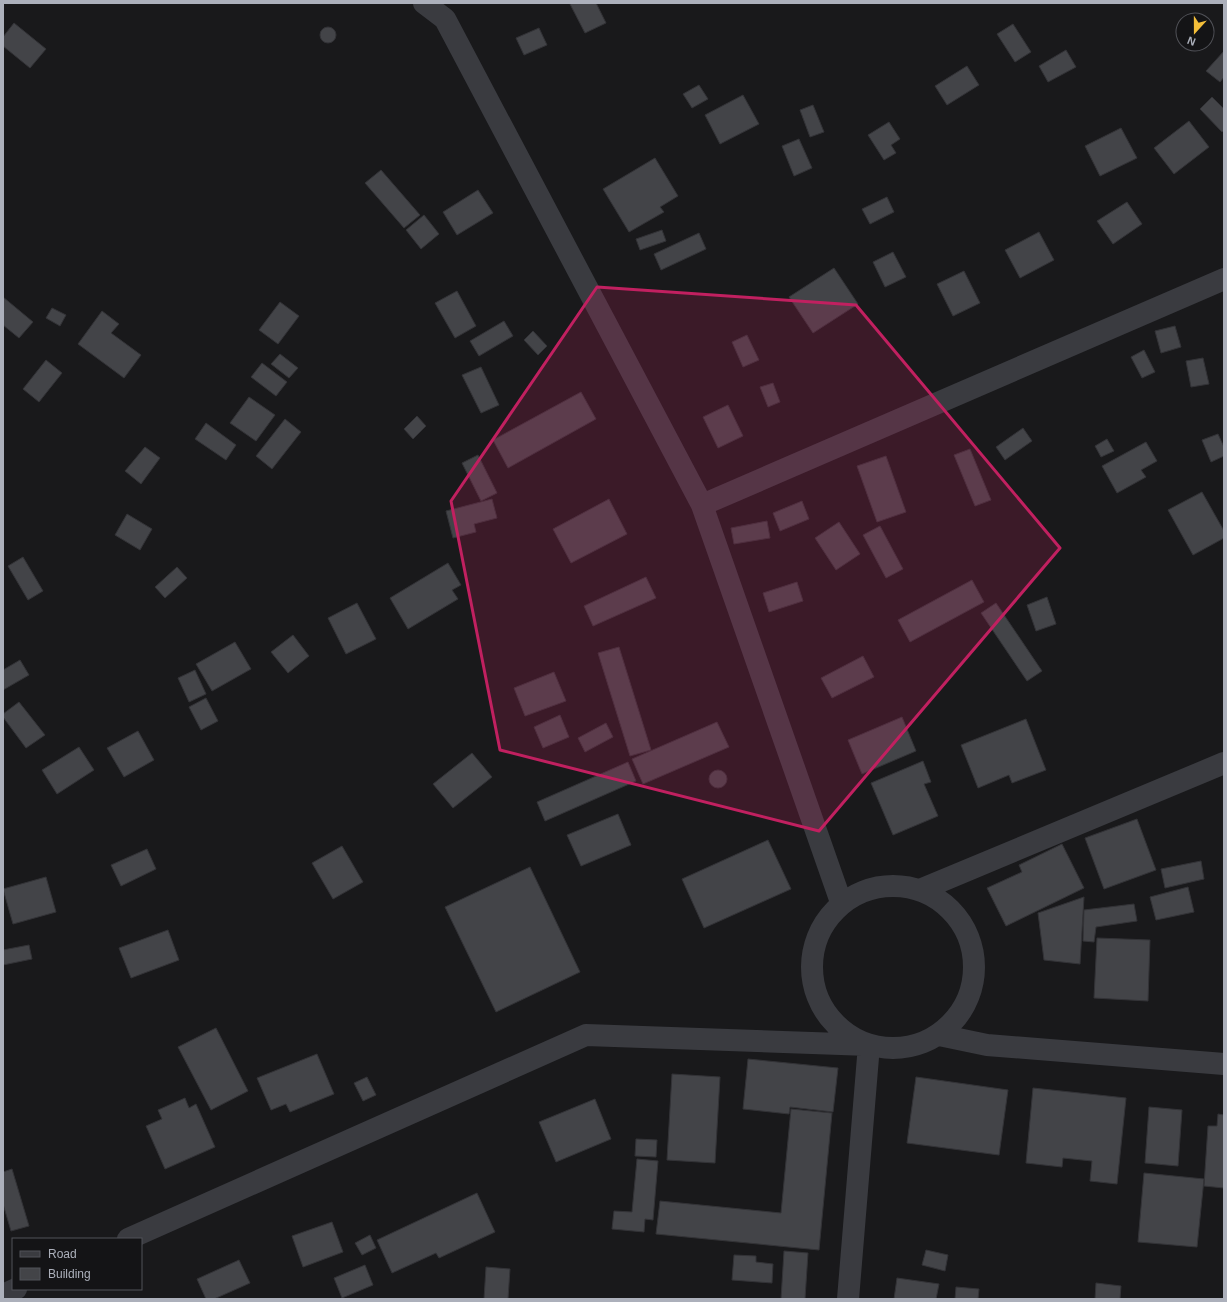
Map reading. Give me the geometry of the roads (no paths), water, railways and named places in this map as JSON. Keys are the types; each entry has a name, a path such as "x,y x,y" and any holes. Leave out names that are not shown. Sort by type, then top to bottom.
{"street":[{"path":"424,3 445,19 702,505 841,902"},
{"path":"702,505 1224,279"},
{"path":"920,890 1224,763"},
{"path":"130,1238 586,1035 869,1045 904,1048 939,1035 958,1018 970,995 975,970 972,944 961,921 943,902 920,890 893,885 866,889 841,902 824,921 813,944 810,969 815,994 827,1016 846,1034 869,1045"},
{"path":"939,1035 987,1045 1224,1064"},
{"path":"848,1299 869,1045"},
{"path":"3,1295 14,1290"}]}
